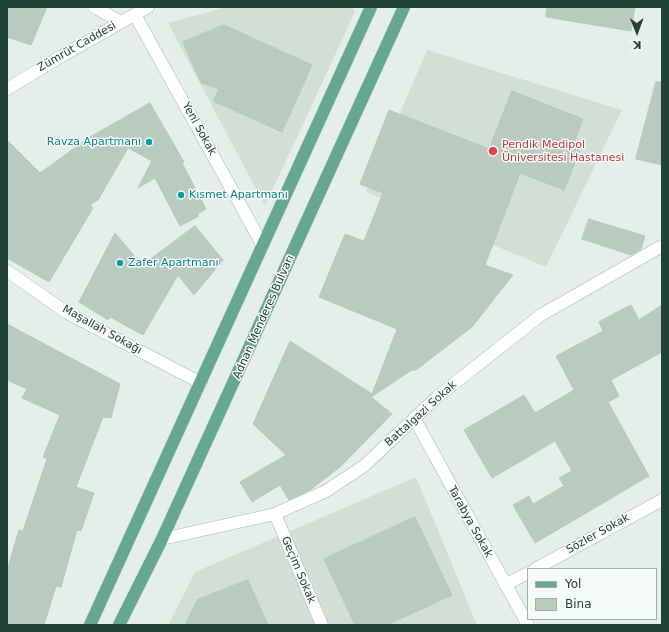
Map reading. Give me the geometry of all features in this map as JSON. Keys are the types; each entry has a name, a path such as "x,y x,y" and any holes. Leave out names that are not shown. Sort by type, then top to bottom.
{"main road":[{"path":"90,625 371,7"},
{"name":"Adnan Menderes Bulvarı","path":"119,625 162,539 404,7"}],"street":[{"path":"94,7 121,22"},
{"name":"Zümrüt Caddesi","path":"7,89 148,7"},
{"name":"Yeni Sokak","path":"135,15 262,244"},
{"name":"Battalgazi Sokak","path":"162,539 274,514 326,491 364,466 437,397 541,315 662,246"},
{"name":"Maşallah Sokağı","path":"7,271 70,314 201,383"},
{"name":"Tarabya Sokak","path":"414,418 528,625"},
{"name":"Sözler Sokak","path":"537,568 662,500"},
{"name":"Geçim Sokak","path":"274,514 322,625"},
{"path":"505,585 527,574"}],"shaded area":[{"path":"227,7 352,7 355,12 265,206 168,23"},
{"name":"Pendik Medipol Üniversitesi Hastanesi","path":"427,50 622,110 546,267 366,192"},
{"path":"416,477 477,625 168,625 195,572"}],"building":[{"path":"7,7 47,7 31,45 7,37"},
{"path":"547,7 635,7 631,31 546,17"},
{"path":"224,25 312,65 282,132 213,101 219,89 201,83 183,42"},
{"path":"656,82 662,82 662,165 636,159"},
{"path":"512,91 583,119 572,147 580,150 564,190 520,173 485,265 513,275 472,327 416,370 412,370 371,397 392,414 340,467 310,490 289,500 280,485 252,502 240,482 286,455 253,424 290,341 372,394 397,329 319,297 345,234 364,241 383,193 360,184 389,110 489,149"},
{"path":"150,103 184,162 182,163 206,209 197,214 199,216 180,226 155,178 138,188 152,161 128,148 98,200 90,205 93,208 49,282 7,258 7,140 40,173 90,137"},
{"path":"589,219 645,236 641,249 631,255 582,239"},
{"name":"Zafer Apartmanı","path":"195,226 223,260 194,295 178,275 143,335 110,317 108,320 79,302 115,233 142,265"},
{"path":"631,305 639,320 662,305 662,352 611,380 619,396 608,402 649,476 535,543 513,505 529,496 533,504 564,486 559,478 572,471 555,441 492,478 464,430 524,395 535,413 574,390 556,356 603,331 599,322"},
{"path":"7,324 120,384 111,418 103,417 76,487 94,493 81,531 77,530 61,587 56,586 44,625 7,625 7,570 19,530 23,531 47,459 43,457 60,415 22,398 27,389 7,380"},
{"path":"415,517 452,595 387,625 355,625 324,559"},
{"path":"248,580 268,625 185,625 197,600"}],"place":[{"name":"Ravza Apartmanı","path":"149,142"},
{"name":"Pendik Medipol Üniversitesi Hastanesi","path":"493,151"},
{"name":"Kısmet Apartmanı","path":"181,195"},
{"name":"Zafer Apartmanı","path":"120,263"}]}
